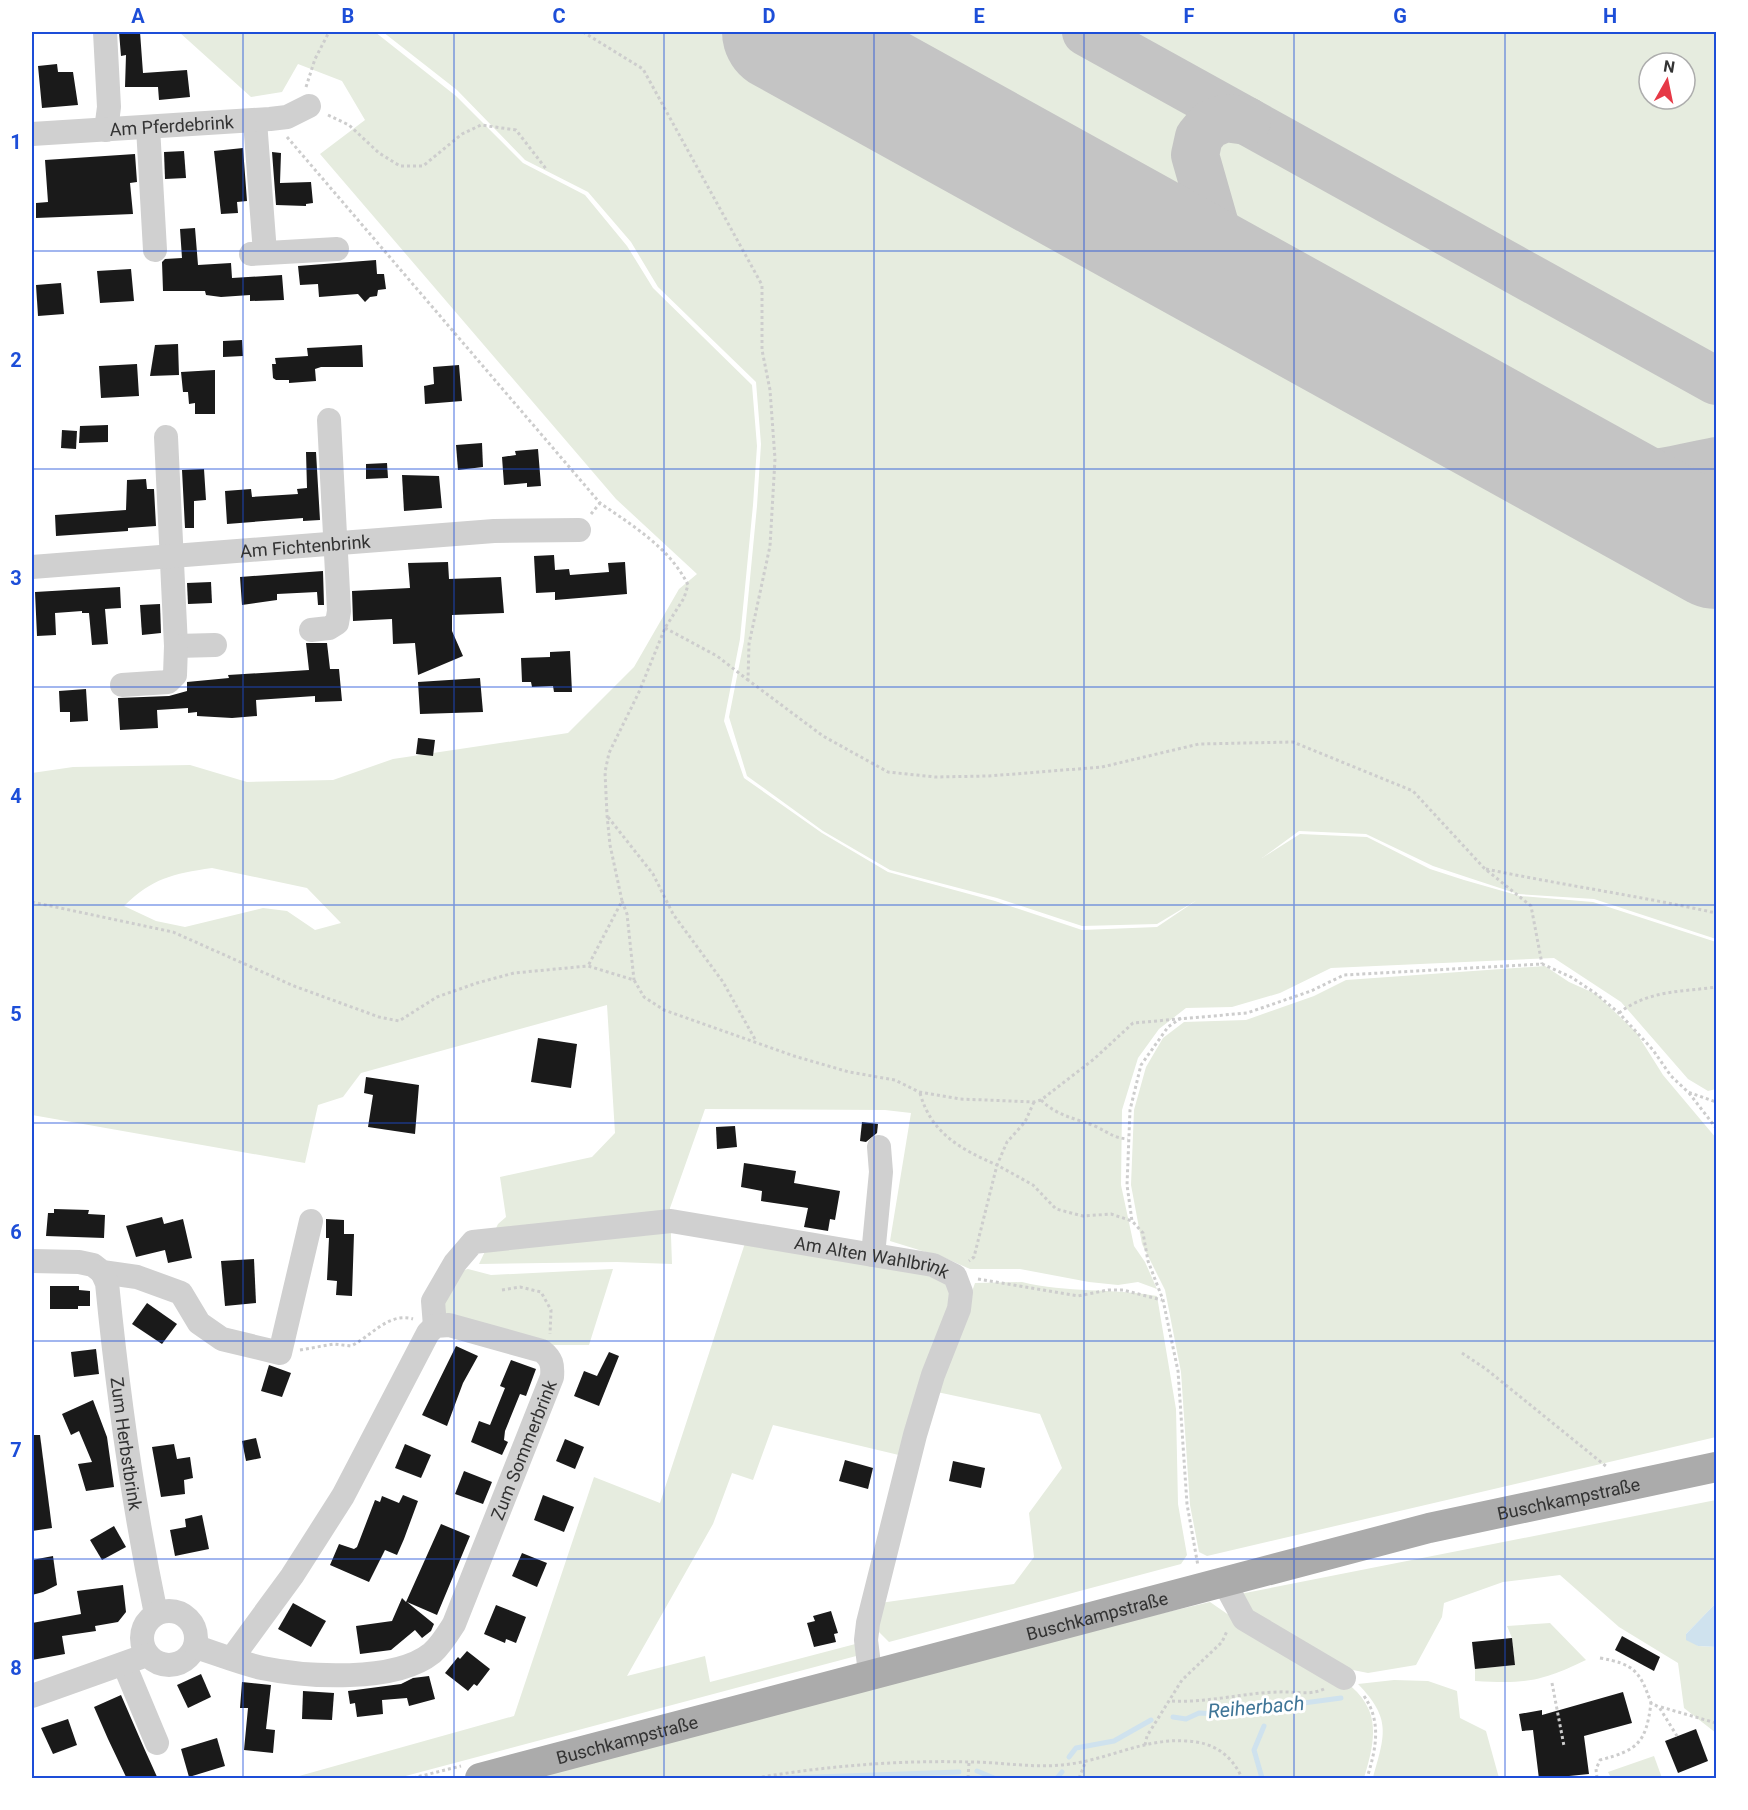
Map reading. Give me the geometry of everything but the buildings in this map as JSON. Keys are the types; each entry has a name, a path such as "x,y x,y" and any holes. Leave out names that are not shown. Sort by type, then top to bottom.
{"main road":[{"name":"Buschkampstraße","path":"480,1779 870,1673 1220,1587 1429,1528 1716,1467"}],"street":[{"path":"105,32 109,107 106,130"},
{"name":"Am Pferdebrink","path":"32,135 263,120 286,117 309,106"},
{"path":"263,120 257,254 337,249"},
{"path":"148,127 155,250"},
{"path":"311,630 329,628 337,623 339,611 329,420"},
{"path":"122,685 168,682 176,675 166,437"},
{"name":"Am Fichtenbrink","path":"32,567 172,554 505,530 579,530"},
{"path":"176,646 214,645"},
{"path":"873,1255 881,1172 879,1147"},
{"path":"32,1261 79,1262 93,1265 102,1272 137,1277 181,1293 199,1323 222,1339 280,1353 312,1221"},
{"name":"Am Alten Wahlbrink","path":"435,1326 433,1301 455,1263 473,1242 670,1221 933,1265 955,1276 960,1292 959,1309 933,1375 915,1435 868,1623 866,1640 870,1673"},
{"name":"Zum Herbstbrink","path":"102,1272 108,1283 117,1385 134,1508 156,1614"},
{"name":"Zum Sommerbrink","path":"196,1647 260,1668 333,1675 390,1670 413,1663 431,1654 444,1641 454,1624 552,1377 553,1366 544,1353 449,1325 435,1326"},
{"path":"232,1658 292,1576 343,1496 428,1333 435,1326"},
{"path":"1220,1587 1251,1624 1344,1678"},
{"path":"171,1611 188,1619 195,1629 196,1647 185,1660 174,1665 155,1662 147,1655 141,1642 141,1633 146,1622 156,1614 171,1611"},
{"path":"32,1696 147,1655"},
{"path":"124,1664 157,1743"}],"path":[{"path":"329,32 305,84 309,106 349,125 379,153 400,166 423,166 462,134 481,125 516,130 547,170"},
{"path":"583,32 643,69 762,285 762,350 770,390 775,459 770,546 749,644 748,680"},
{"path":"263,120 600,503 648,537 682,573 688,585 665,628 639,692 609,753 605,772 610,845 627,914 634,980 644,997 664,1010 849,1072 895,1080 919,1092 960,1099 1034,1102 1041,1100 1094,1059 1133,1023 1247,1013 1311,991 1344,975 1542,964 1571,976 1619,1013 1653,1050 1671,1076 1688,1092 1716,1128"},
{"path":"665,628 717,656 822,736 888,772 935,777 1000,775 1102,767 1199,744 1293,742 1413,791 1484,868 1531,906 1542,964"},
{"path":"607,815 653,874 673,914 723,982 756,1041"},
{"path":"1484,868 1578,889 1654,899 1716,913"},
{"path":"588,966 622,901"},
{"path":"32,902 173,932 294,986 379,1017 399,1021 437,997 513,973 588,966 634,980"},
{"path":"1619,1013 1633,1001 1659,993 1716,987"},
{"path":"1132,1221 1127,1185 1128,1139 1130,1110 1141,1065 1168,1027 1182,1017"},
{"path":"919,1092 926,1114 946,1136 975,1156 1033,1185 1056,1209 1083,1216 1111,1215 1132,1221 1143,1233 1148,1261 1163,1300 1178,1371 1187,1504 1220,1587 1222,1642 1182,1680 1172,1701 1147,1736 1145,1745"},
{"path":"1688,1092 1716,1102"},
{"path":"1041,1100 1068,1119 1097,1127 1115,1138 1128,1139"},
{"path":"955,1276 974,1257 997,1165 1007,1142 1025,1122 1034,1102"},
{"path":"955,1276 1078,1296 1115,1290 1163,1300"},
{"path":"502,1290 533,1288 546,1298 551,1310 552,1326 544,1353"},
{"path":"280,1353 334,1344 351,1346 384,1323 404,1317 435,1326"},
{"path":"1462,1353 1486,1369 1608,1468 1610,1488"},
{"path":"1597,1779 1596,1769 1600,1760 1627,1753 1637,1745 1649,1718 1651,1703 1641,1676 1634,1669 1600,1658"},
{"path":"1172,1701 1197,1702 1278,1692 1315,1693 1344,1678"},
{"path":"1552,1683 1564,1746"},
{"path":"1364,1696 1373,1710 1376,1727 1375,1752 1367,1779"},
{"path":"1651,1703 1716,1723"},
{"path":"1659,1707 1677,1736"},
{"path":"756,1779 847,1767 969,1761 1056,1765 1086,1761 1145,1745 1186,1740 1221,1750 1231,1759 1242,1779"},
{"path":"968,1779 969,1761"},
{"path":"1079,1779 1086,1761"}],"shaded area":[{"path":"179,32 375,32 456,96 523,163 585,195 627,246 653,288 752,385 757,446 753,505 740,639 724,721 744,778 822,833 888,872 995,901 1082,930 1157,927 1197,900 1157,924 1082,926 997,898 890,870 823,831 747,776 729,717 744,641 757,506 761,444 756,382 658,287 631,242 588,192 525,160 457,90 383,32 1716,32 1716,939 1594,899 1518,894 1433,866 1366,834 1299,831 1262,858 1300,834 1367,837 1430,869 1464,880 1520,896 1593,902 1716,942 1716,1089 1708,1091 1688,1079 1621,1002 1554,958 1331,968 1280,993 1232,1007 1186,1008 1159,1029 1138,1058 1122,1110 1121,1185 1134,1246 1145,1262 1157,1289 1138,1282 1118,1285 1089,1282 1020,1269 970,1269 945,1258 890,1241 911,1113 885,1110 705,1109 670,1208 672,1264 617,1262 479,1264 498,1224 506,1217 500,1177 592,1157 615,1133 607,1005 361,1073 343,1097 318,1105 305,1163 32,1115 32,773 73,767 190,765 247,782 333,780 393,759 568,733 634,667 679,589 697,574 616,499 320,154 365,120 342,81 298,64 282,92 251,97","holes":["212,868 307,888 341,923 315,930 287,911 263,908 185,927 156,921 124,906 154,883 174,875"]},
{"path":"1545,966 1569,982 1596,994 1636,1032 1663,1075 1716,1138 1716,1437 1207,1556 1199,1552 1190,1505 1181,1372 1165,1290 1142,1244 1131,1185 1134,1110 1146,1067 1163,1038 1184,1022 1246,1020 1314,996 1346,980"},
{"path":"746,1240 896,1264 949,1283 954,1302 903,1456 773,1425 753,1480 732,1473 713,1524 627,1676 705,1656 710,1682 863,1642 860,1655 398,1778 292,1778 514,1716 594,1477 660,1503"},
{"path":"468,1269 491,1275 613,1269 589,1345 548,1345 449,1318 440,1311 457,1272"},
{"path":"1022,1282 1056,1288 1157,1296 1176,1409 1178,1504 1187,1555 1181,1564 889,1642 875,1628 880,1603 1014,1584 1034,1557 1029,1513 1062,1468 1040,1414 937,1392 975,1283"},
{"path":"1716,1500 1716,1603 1686,1634 1698,1646 1716,1647 1716,1733 1684,1708 1678,1663 1619,1627 1560,1575 1503,1582 1444,1603 1442,1617 1416,1665 1368,1673 1343,1668 1247,1611 1240,1594"},
{"path":"1210,1602 1272,1643 1340,1678 1362,1698 1369,1710 1373,1727 1369,1762 1364,1778 1103,1778 1096,1776 1095,1778 521,1778 1104,1627"},
{"path":"1550,1623 1586,1660 1532,1680 1475,1681 1475,1669 1515,1665 1512,1638 1507,1626"},
{"path":"1394,1680 1428,1681 1457,1691 1460,1718 1486,1731 1499,1778 1373,1778 1383,1728 1376,1707 1358,1684"},
{"path":"1654,1756 1662,1778 1611,1778 1608,1772"}],"water":[{"path":"1716,1603 1716,1647 1698,1646 1686,1640 1686,1634"}],"waterway":[{"name":"Reiherbach","path":"1173,1717 1186,1719 1199,1713 1221,1714 1341,1698"},
{"name":"Reiherbach","path":"1069,1757 1076,1748 1114,1741 1151,1720"},
{"path":"1262,1778 1254,1750 1264,1726"},
{"name":"Reiherbach","path":"977,1771 994,1778"},
{"name":"Reiherbach","path":"788,1778 959,1772"},
{"name":"Reiherbach","path":"1057,1778 1062,1772"}],"taxiway":[{"path":"1086,32 1716,381"},
{"path":"1247,121 1225,118 1209,125 1199,137 1195,155 1223,253 1240,279 1266,300"},
{"path":"1566,466 1585,472 1622,476 1660,473 1716,461"},
{"path":"1699,465 1679,479 1674,486 1670,502 1671,510 1677,521 1701,541"}],"runway":[{"path":"782,32 1716,549"}]}
